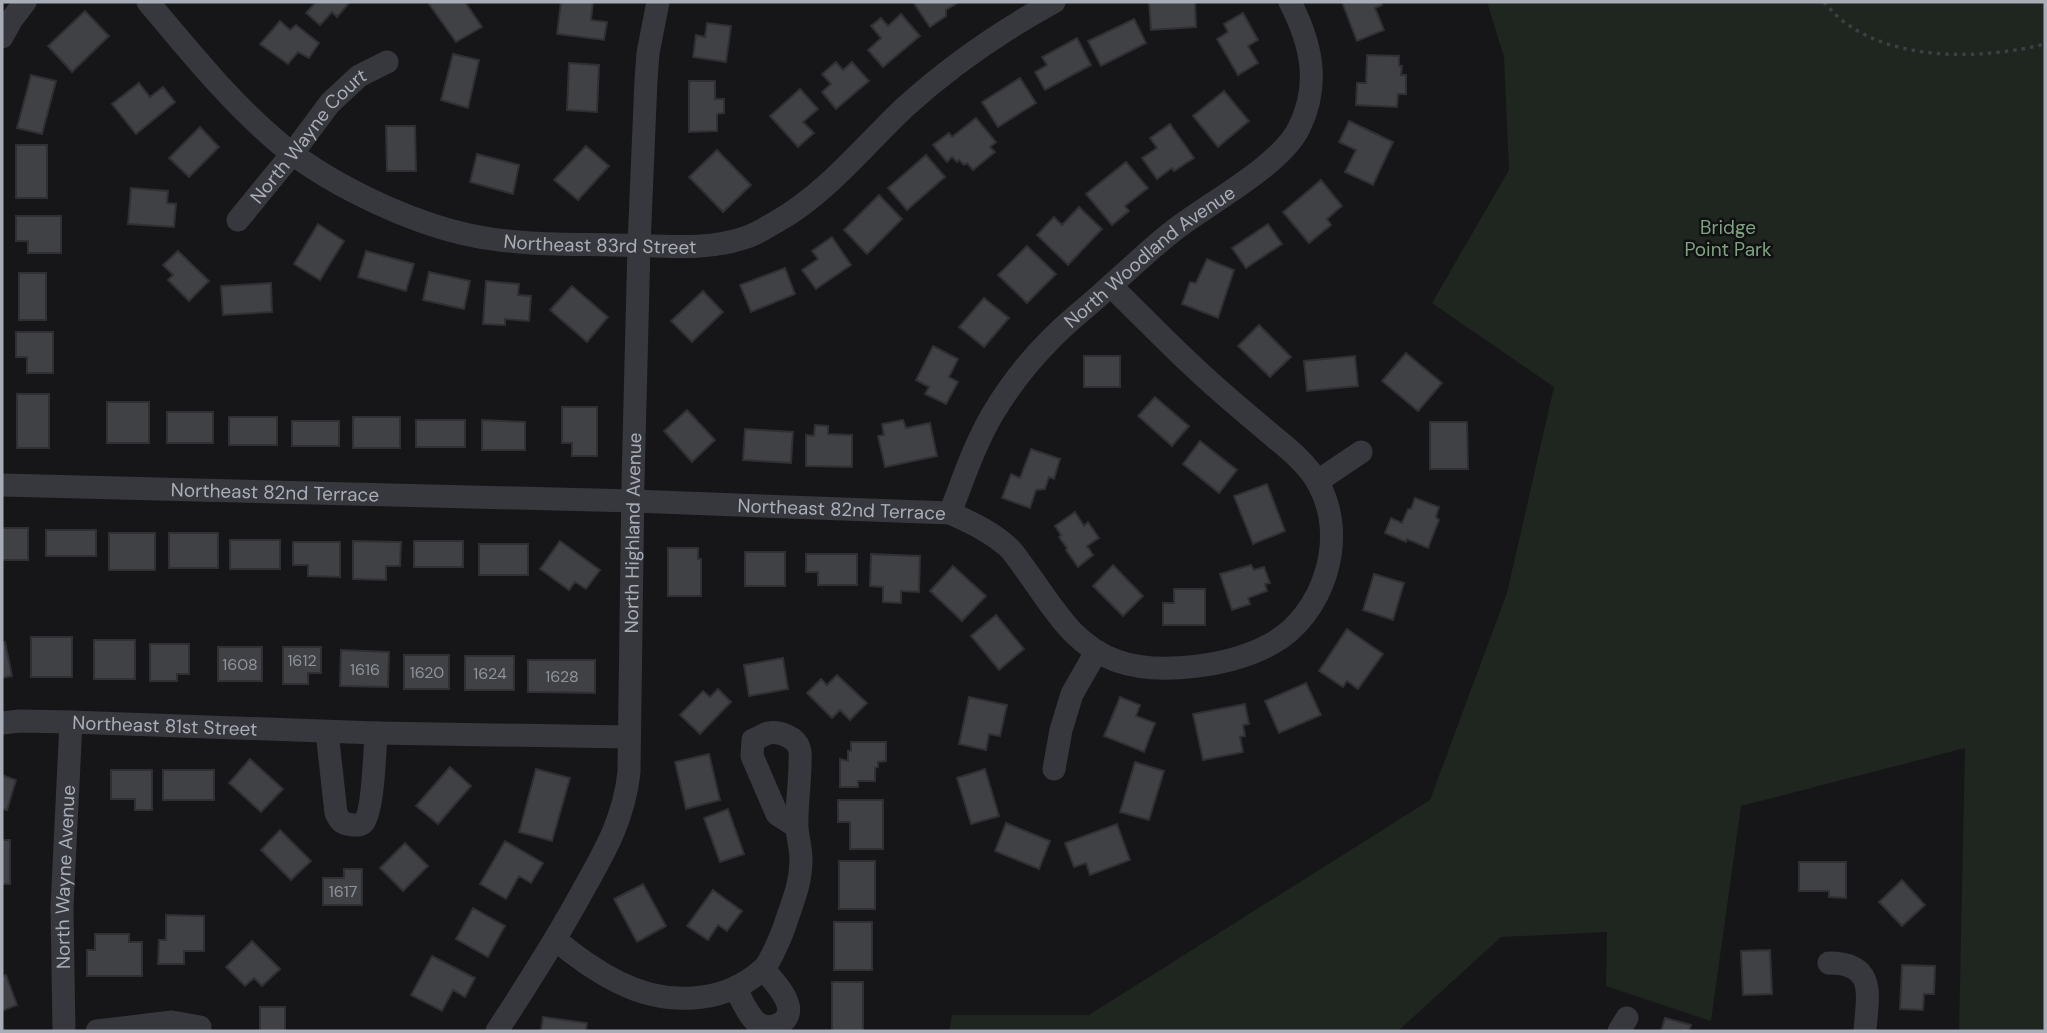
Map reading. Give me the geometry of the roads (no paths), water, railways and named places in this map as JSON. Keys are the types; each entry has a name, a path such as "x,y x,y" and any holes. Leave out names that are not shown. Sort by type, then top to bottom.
{"street":[{"path":"2,37 25,2"},
{"name":"Northeast 83rd Street","path":"148,2 236,102 271,137 317,171 392,208 437,226 472,236 509,241 709,246 747,237 806,203 906,107 956,65 1033,13 1054,2"},
{"name":"North Highland Avenue","path":"497,1031 556,940 612,839 619,823 627,789 639,245 646,80 657,2"},
{"name":"North Woodland Avenue","path":"950,513 976,445 991,416 1010,387 1051,338 1157,244 1284,150 1299,130 1309,102 1312,71 1303,27 1290,2"},
{"name":"North Wayne Court","path":"238,220 330,103 359,76 387,62"},
{"name":"Northeast 82nd Terrace","path":"2,485 633,501 950,513 981,528 1010,548 1069,630 1096,652 1149,669 1171,669 1217,662 1256,652 1282,639 1300,622 1315,601 1326,575 1332,547 1327,502 1318,481 1293,453 1208,381 1111,286"},
{"path":"1318,481 1361,452"},
{"path":"1054,769 1061,730 1072,694 1096,652"},
{"name":"Northeast 81st Street","path":"2,723 71,722 327,732 628,737"},
{"name":"North Wayne Avenue","path":"64,1031 62,907 71,722"},
{"path":"327,732 336,813 340,822 345,825 360,825 370,808 376,733"},
{"path":"556,940 617,982 647,993 681,999 714,996 736,989 764,969 783,933 796,895 801,860 797,827"},
{"path":"1829,963 1853,967 1862,975 1869,998 1865,1031"},
{"path":"736,989 752,1018 759,1024 768,1027 783,1022 788,1016 789,1007 783,993 764,969"},
{"path":"97,1031 172,1022 200,1027"}],"park label":[{"name":"Bridge Point Park","path":"1728,238"}]}
